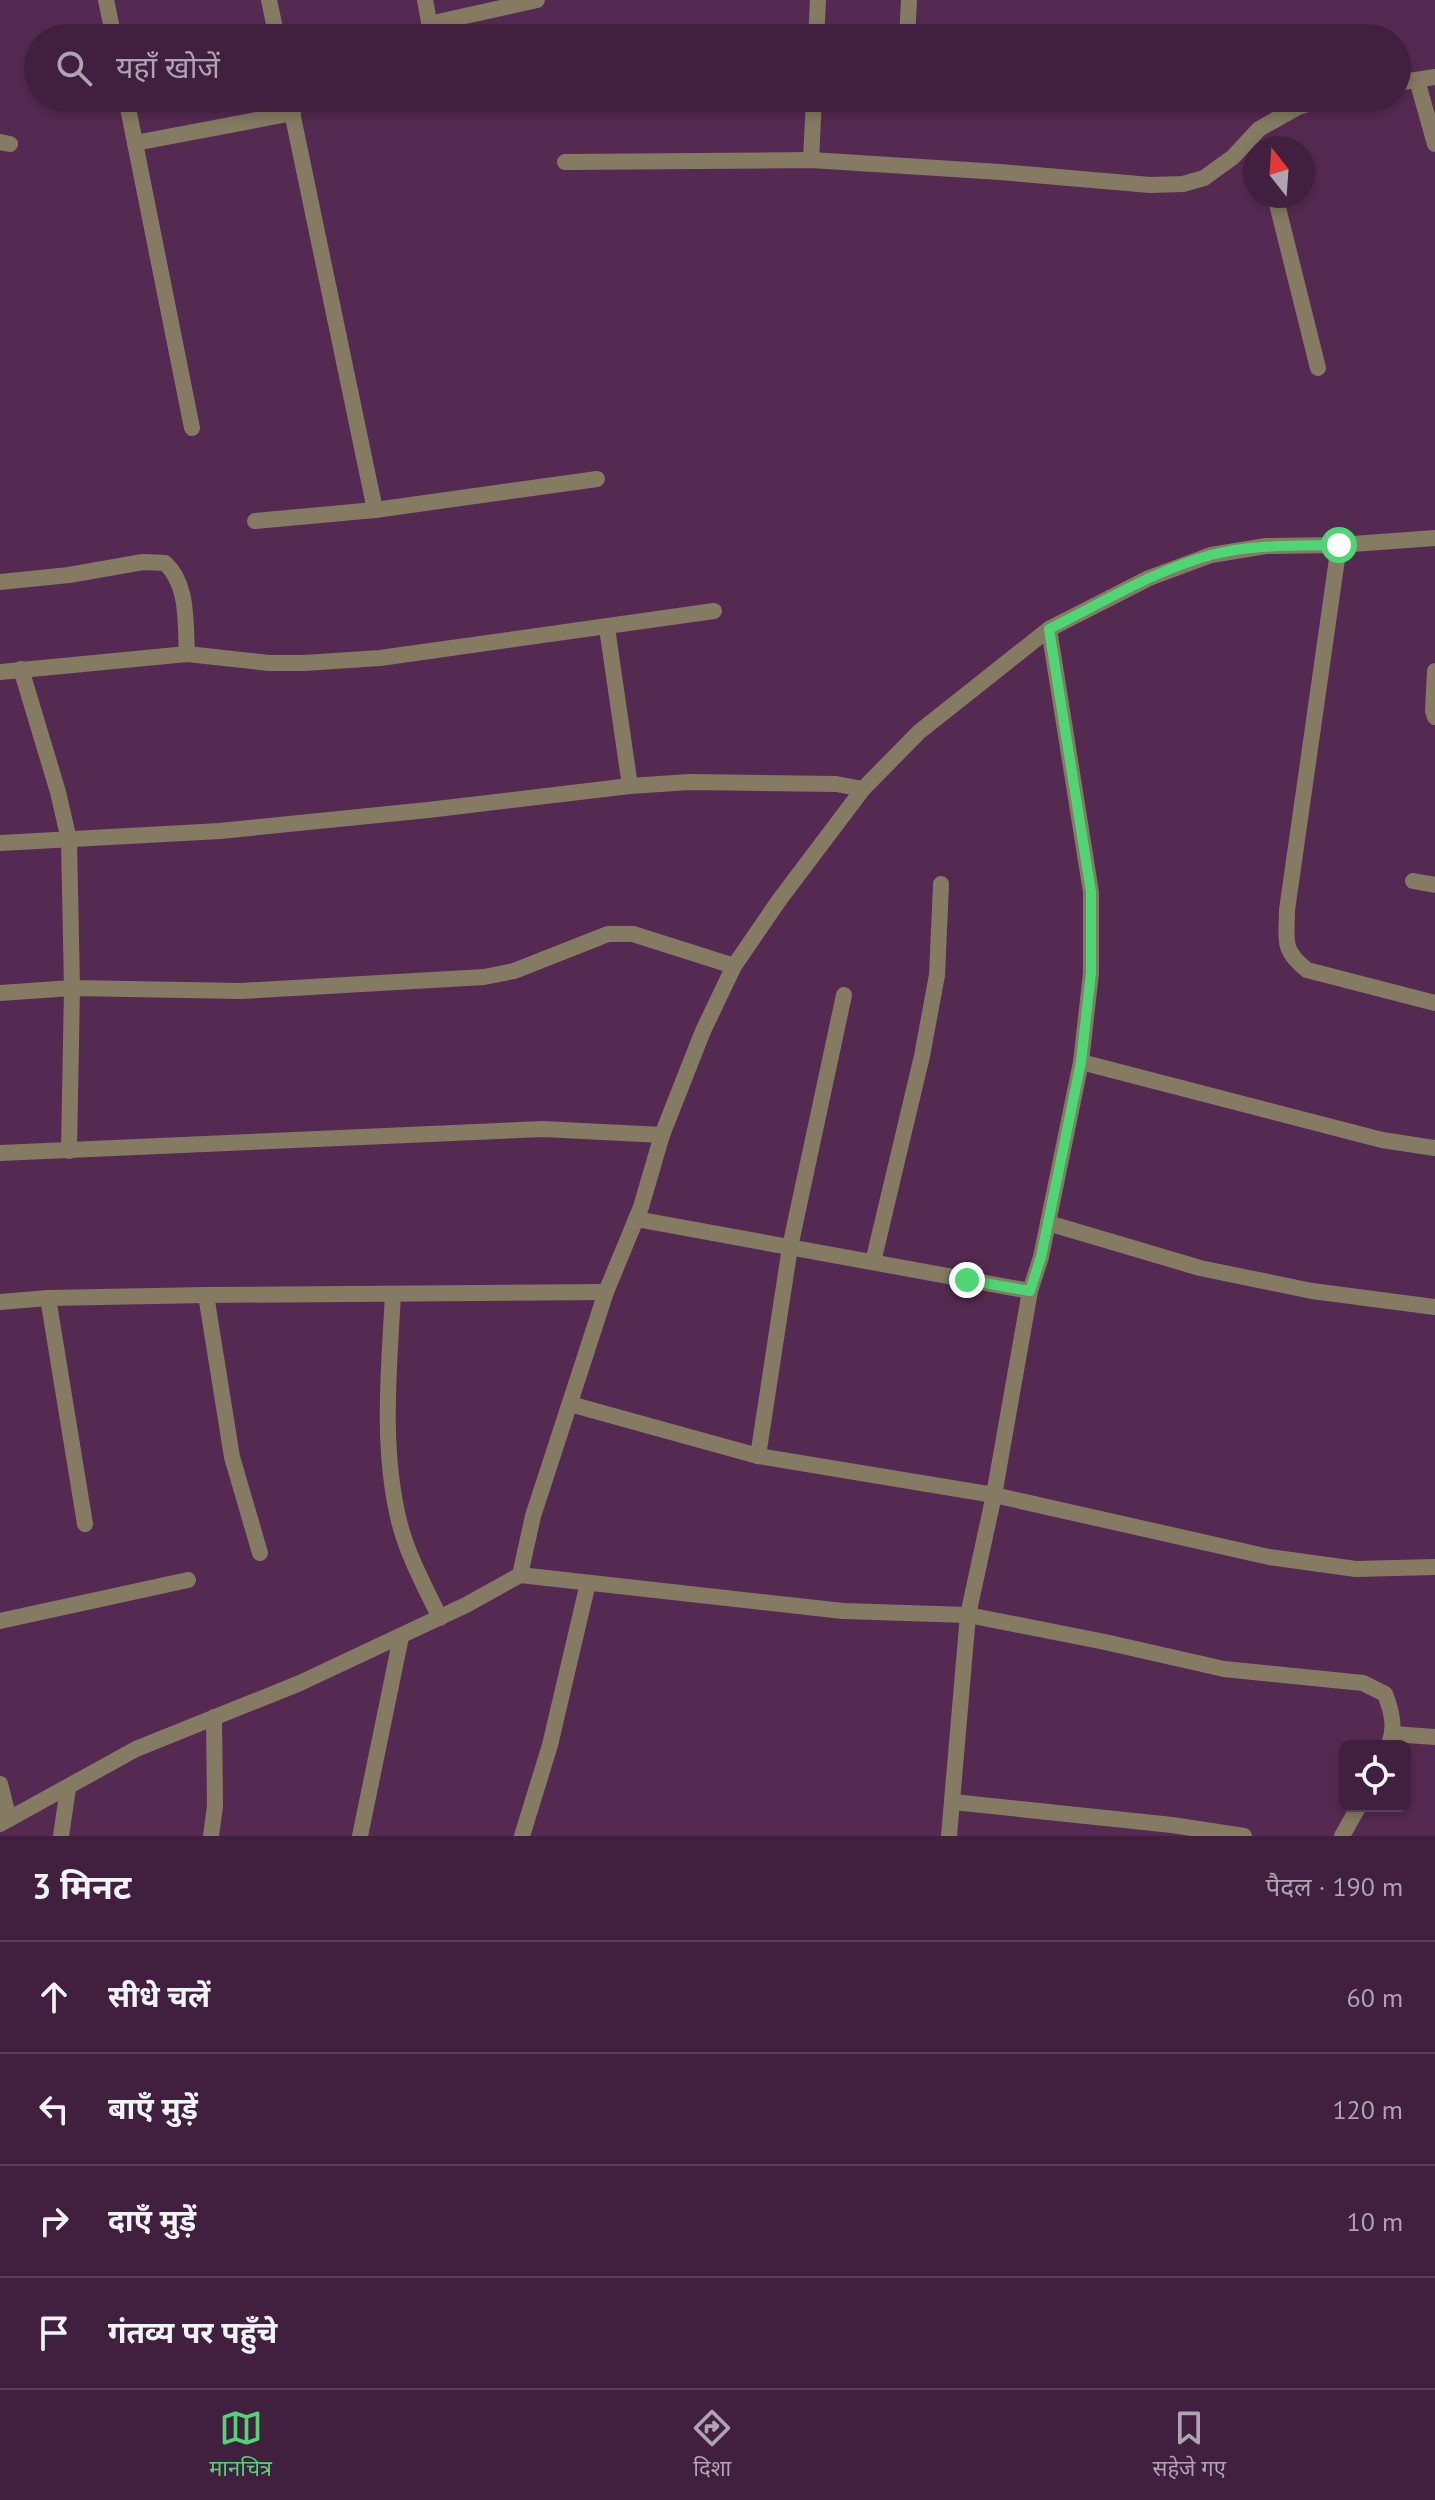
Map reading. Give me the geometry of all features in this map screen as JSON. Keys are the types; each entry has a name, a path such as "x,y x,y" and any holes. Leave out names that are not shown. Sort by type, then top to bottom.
{"street":[{"path":"106,0 111,24"},
{"path":"269,0 274,24"},
{"path":"425,0 430,24"},
{"path":"455,24 537,0"},
{"path":"817,24 818,0"},
{"path":"908,24 909,0"},
{"path":"1411,81 1435,77"},
{"path":"1417,80 1435,144"},
{"path":"129,112 192,428"},
{"path":"135,143 266,112"},
{"path":"292,112 375,510"},
{"path":"811,160 813,112"},
{"path":"565,162 811,160 1150,185 1183,184 1204,178 1233,157 1259,129 1289,112"},
{"path":"1259,129 1261,136"},
{"path":"1278,208 1318,368"},
{"path":"255,521 375,510 597,479"},
{"path":"520,1575 533,1516 606,1292 636,1219 684,1076 734,966 863,789 919,732 1049,629 1149,578 1211,555 1266,546 1339,545 1435,538"},
{"path":"1339,545 1287,910 1287,943 1291,957 1307,970 1435,1003"},
{"path":"0,582 69,575 143,562 165,563 176,574 183,595 187,654"},
{"path":"0,672 187,654 269,663 380,658 714,611"},
{"path":"607,628 630,786"},
{"path":"949,1836 968,1615 994,1495 1030,1291 1048,1223 1081,1062 1091,973 1091,892 1049,629"},
{"path":"21,669 69,840 72,988 69,1151"},
{"path":"1435,671 1435,717"},
{"path":"0,843 235,830 689,782 836,784 863,789"},
{"path":"1413,881 1435,885"},
{"path":"873,1262 922,1056 937,975 941,884"},
{"path":"0,993 72,988 217,992 484,977 514,971 608,934 633,934 734,966"},
{"path":"758,1456 790,1247 844,995"},
{"path":"1081,1062 1382,1140 1435,1148"},
{"path":"0,1153 543,1129 662,1135"},
{"path":"636,1219 1030,1291"},
{"path":"1048,1223 1200,1268 1312,1291 1435,1307"},
{"path":"0,1302 206,1295 606,1292"},
{"path":"393,1294 386,1416 390,1465 399,1523 440,1618"},
{"path":"206,1295 232,1457 260,1553"},
{"path":"48,1298 85,1524"},
{"path":"570,1404 758,1456 994,1495 1269,1557 1356,1569 1435,1567"},
{"path":"0,1784 5,1822 136,1749 300,1683 440,1618 520,1575 843,1611 968,1615 1224,1669 1363,1683 1385,1694 1391,1710 1391,1740 1435,1737"},
{"path":"0,1621 188,1580"},
{"path":"522,1836 550,1745 588,1583"},
{"path":"360,1836 401,1637"},
{"path":"211,1836 215,1806 214,1717"},
{"path":"61,1836 68,1788"},
{"path":"953,1802 1172,1825 1244,1836"},
{"path":"1342,1836 1356,1812"}],"route":[{"path":"967,1280 1030,1291 1041,1257 1081,1062 1091,973 1091,892 1049,629 1149,578 1211,555 1266,546 1339,545"}]}
